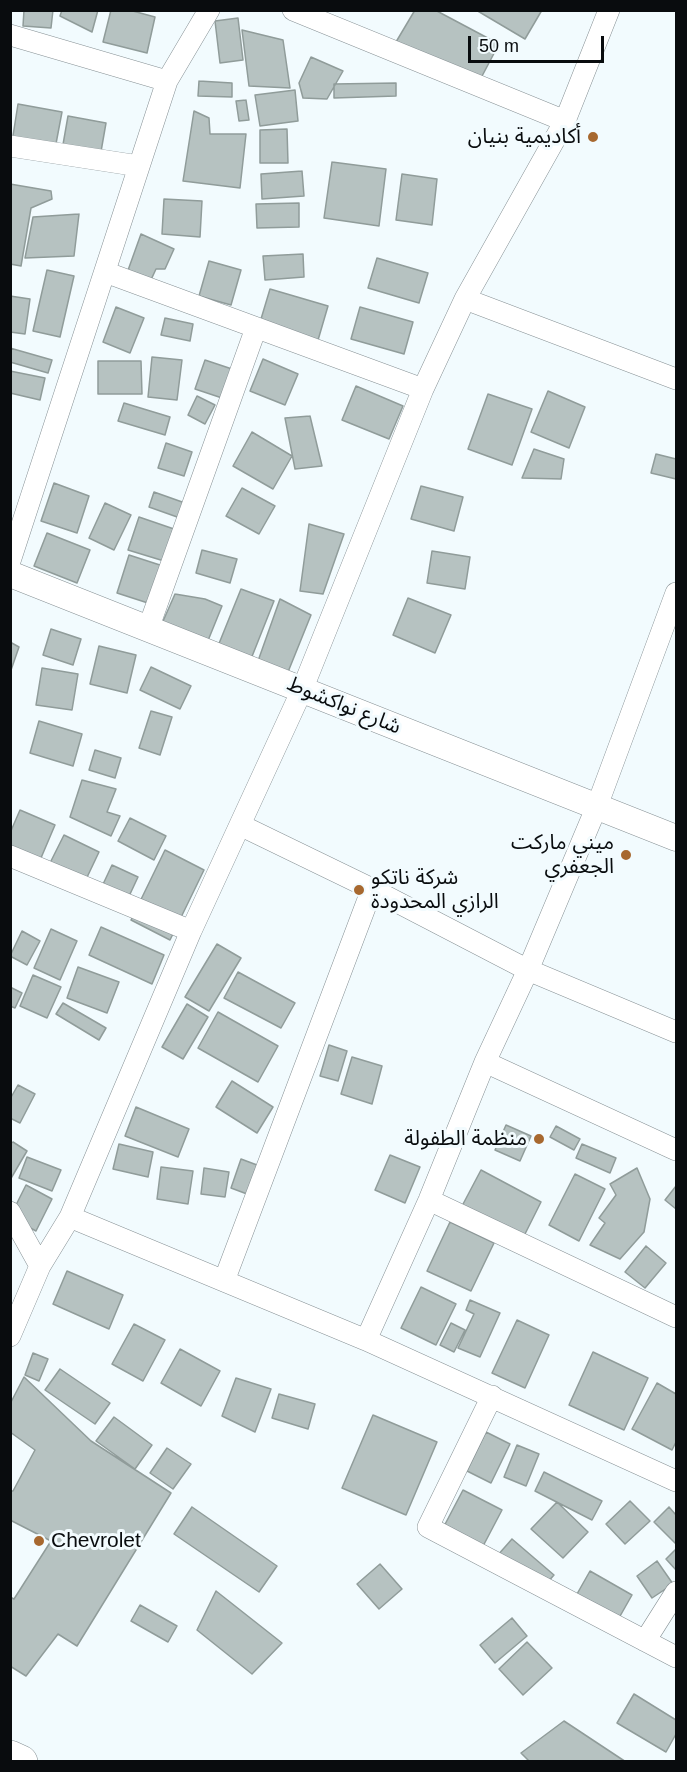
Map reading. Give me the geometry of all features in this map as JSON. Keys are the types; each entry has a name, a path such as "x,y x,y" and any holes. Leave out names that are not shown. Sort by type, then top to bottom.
{"main road":[{"path":"10,1757 21,1761"}],"street":[{"path":"10,561 166,81 209,10"},
{"path":"292,10 565,121"},
{"path":"10,1336 40,1266 70,1217 191,931 302,690 423,389 465,298 565,121 609,10"},
{"path":"10,35 166,81"},
{"path":"10,146 139,166"},
{"path":"105,272 423,389"},
{"path":"465,298 676,379"},
{"path":"148,629 256,328"},
{"name":"شارع نواكشوط","path":"10,574 676,838"},
{"path":"366,1340 429,1200 485,1062 528,970 597,806 676,593"},
{"path":"240,825 372,889 528,970 676,1032"},
{"path":"10,856 191,931"},
{"path":"224,1281 372,889"},
{"path":"485,1062 676,1150"},
{"path":"429,1200 676,1317"},
{"path":"10,1212 40,1266"},
{"path":"70,1217 366,1340 676,1481"},
{"path":"492,1396 428,1527 676,1658"},
{"path":"645,1641 676,1592"}],"building":[{"path":"24,10 53,10 51,28 23,26"},
{"path":"62,10 98,10 92,32 60,16"},
{"path":"111,10 129,10 155,17 147,53 103,42"},
{"path":"415,10 435,10 499,44 481,78 393,47"},
{"path":"476,10 542,10 525,39"},
{"path":"238,18 243,60 220,63 215,21"},
{"path":"242,30 283,40 290,88 249,86"},
{"path":"311,57 343,71 327,99 303,98 299,83"},
{"path":"199,81 232,83 232,97 198,96"},
{"path":"396,83 396,96 334,98 334,84"},
{"path":"295,90 298,121 260,126 255,95"},
{"path":"246,100 249,120 239,121 236,101"},
{"path":"18,104 62,112 55,149 12,142"},
{"path":"194,111 209,118 210,134 246,134 240,188 183,181"},
{"path":"68,116 106,123 99,163 61,156"},
{"path":"287,129 288,163 260,163 260,130"},
{"path":"332,162 386,169 379,226 324,218"},
{"path":"302,171 304,196 262,199 261,174"},
{"path":"402,174 437,179 432,225 396,220"},
{"path":"10,184 51,191 52,199 31,208 21,266 10,264"},
{"path":"164,199 202,201 200,237 162,234"},
{"path":"299,203 299,227 257,228 256,204"},
{"path":"79,214 74,256 25,258 33,217"},
{"path":"141,234 174,249 165,269 156,269 144,295 122,287"},
{"path":"303,254 304,277 265,280 263,256"},
{"path":"377,258 428,273 419,303 368,288"},
{"path":"209,261 241,270 231,305 199,296"},
{"path":"47,270 74,276 60,337 33,331"},
{"path":"270,289 328,306 316,347 258,329"},
{"path":"10,296 30,299 25,334 10,332"},
{"path":"116,307 144,318 130,353 103,342"},
{"path":"360,307 413,322 404,354 351,339"},
{"path":"165,318 193,324 190,341 161,335"},
{"path":"10,348 52,360 48,373 10,362"},
{"path":"152,357 182,360 177,400 148,397"},
{"path":"263,359 298,374 285,405 250,391"},
{"path":"205,360 232,369 222,398 195,389"},
{"path":"98,361 141,361 142,394 98,394"},
{"path":"10,371 45,378 40,400 10,393"},
{"path":"356,386 403,406 389,439 342,420"},
{"path":"548,391 585,407 569,448 531,432"},
{"path":"488,394 532,409 512,465 468,449"},
{"path":"197,396 215,405 205,424 188,415"},
{"path":"124,403 170,417 165,435 118,421"},
{"path":"310,416 322,466 295,469 285,418"},
{"path":"252,432 292,456 273,489 233,466"},
{"path":"166,443 192,452 184,476 158,468"},
{"path":"534,449 564,459 561,479 522,478"},
{"path":"656,454 676,459 676,479 651,473"},
{"path":"54,483 89,496 77,533 41,521"},
{"path":"421,486 463,497 454,531 411,519"},
{"path":"242,488 275,506 259,534 226,516"},
{"path":"154,492 185,503 180,518 149,507"},
{"path":"105,503 131,515 114,550 89,538"},
{"path":"139,517 174,529 164,561 128,550"},
{"path":"309,524 344,534 323,594 300,591"},
{"path":"47,533 90,550 77,583 34,566"},
{"path":"202,550 237,559 230,583 196,573"},
{"path":"432,551 470,557 465,589 427,583"},
{"path":"129,555 163,566 151,604 117,593"},
{"path":"241,589 274,601 251,659 218,646"},
{"path":"175,594 205,599 222,606 205,648 160,628"},
{"path":"408,598 451,615 435,653 393,635"},
{"path":"280,599 311,615 288,672 258,661"},
{"path":"51,629 81,639 73,665 43,655"},
{"path":"10,642 19,647 10,673"},
{"path":"99,646 136,655 127,693 90,684"},
{"path":"151,667 191,686 180,709 140,690"},
{"path":"42,668 78,674 72,710 36,705"},
{"path":"151,711 172,717 160,755 139,748"},
{"path":"39,721 82,734 73,766 30,753"},
{"path":"95,750 121,758 115,778 89,770"},
{"path":"82,780 116,789 107,812 120,816 111,836 70,817"},
{"path":"20,810 55,825 38,865 10,853 10,833"},
{"path":"130,818 166,836 154,860 118,841"},
{"path":"64,835 99,852 81,890 45,873"},
{"path":"165,850 204,870 170,940 131,920"},
{"path":"112,865 138,877 124,907 98,895"},
{"path":"101,927 164,955 152,984 89,955"},
{"path":"51,929 77,941 60,980 34,968"},
{"path":"22,931 40,941 27,965 10,956"},
{"path":"217,944 241,958 209,1011 185,997"},
{"path":"78,967 119,982 107,1013 67,998"},
{"path":"238,972 295,1003 281,1028 224,998"},
{"path":"33,975 61,987 47,1018 20,1006"},
{"path":"10,987 22,993 15,1008 10,1006"},
{"path":"63,1003 106,1028 99,1040 56,1014"},
{"path":"187,1004 208,1017 183,1059 162,1047"},
{"path":"218,1012 278,1046 258,1082 198,1048"},
{"path":"329,1045 347,1051 338,1081 320,1076"},
{"path":"352,1057 382,1066 372,1104 341,1094"},
{"path":"232,1081 273,1107 257,1133 216,1107"},
{"path":"18,1085 35,1094 20,1123 10,1118 10,1099"},
{"path":"136,1107 189,1129 178,1157 125,1136"},
{"path":"506,1125 531,1136 520,1161 495,1150"},
{"path":"556,1126 580,1139 574,1150 550,1137"},
{"path":"13,1142 27,1151 10,1180 10,1144"},
{"path":"119,1144 153,1152 148,1177 113,1169"},
{"path":"582,1144 616,1158 610,1173 576,1158"},
{"path":"390,1155 420,1167 405,1203 375,1190"},
{"path":"27,1157 61,1170 52,1191 19,1178"},
{"path":"241,1159 257,1165 247,1194 231,1188"},
{"path":"161,1167 193,1171 188,1204 157,1199"},
{"path":"204,1168 229,1172 225,1197 201,1194"},
{"path":"637,1168 650,1199 644,1232 620,1259 590,1245 605,1223 599,1218 616,1195 610,1184"},
{"path":"481,1170 541,1202 523,1238 462,1206"},
{"path":"575,1174 605,1189 579,1241 549,1225"},
{"path":"26,1185 52,1199 36,1231 10,1217"},
{"path":"676,1186 676,1209 665,1200"},
{"path":"450,1222 494,1243 471,1291 427,1271"},
{"path":"646,1246 666,1263 645,1288 625,1272"},
{"path":"67,1271 123,1295 109,1329 53,1304"},
{"path":"421,1287 456,1304 436,1345 401,1328"},
{"path":"470,1300 500,1313 480,1357 458,1348 474,1314 466,1310"},
{"path":"517,1320 549,1335 525,1388 492,1373"},
{"path":"451,1323 465,1330 454,1352 440,1345"},
{"path":"134,1324 165,1340 143,1381 112,1364"},
{"path":"180,1349 220,1371 201,1406 161,1383"},
{"path":"593,1352 648,1378 624,1430 569,1405"},
{"path":"33,1353 48,1359 39,1381 25,1375"},
{"path":"60,1369 110,1403 95,1424 45,1390"},
{"path":"24,1377 91,1441 171,1493 77,1646 58,1634 26,1676 10,1666 10,1597 14,1599 51,1541 10,1520 10,1491 13,1491 35,1450 10,1432 10,1404"},
{"path":"236,1378 271,1389 255,1432 222,1416"},
{"path":"657,1383 676,1394 676,1442 672,1450 632,1429"},
{"path":"279,1394 315,1404 308,1429 272,1418"},
{"path":"373,1415 437,1442 406,1515 342,1488"},
{"path":"114,1417 152,1445 135,1469 96,1441"},
{"path":"486,1432 510,1444 491,1483 467,1471"},
{"path":"517,1445 539,1454 526,1486 504,1477"},
{"path":"167,1448 191,1464 173,1489 150,1473"},
{"path":"544,1472 602,1501 592,1520 535,1491"},
{"path":"463,1490 502,1510 481,1550 442,1530"},
{"path":"630,1501 650,1521 625,1544 606,1524"},
{"path":"557,1502 588,1532 563,1558 531,1529"},
{"path":"192,1507 277,1566 259,1592 174,1534"},
{"path":"669,1507 676,1515 676,1544 654,1522"},
{"path":"512,1539 554,1575 539,1592 497,1556"},
{"path":"676,1549 676,1570 666,1559"},
{"path":"657,1561 673,1584 652,1598 637,1576"},
{"path":"380,1564 402,1589 379,1609 357,1584"},
{"path":"590,1571 632,1595 615,1625 573,1601"},
{"path":"216,1591 282,1643 252,1674 197,1630"},
{"path":"140,1605 177,1626 168,1642 131,1621"},
{"path":"512,1618 527,1636 495,1663 480,1645"},
{"path":"527,1642 552,1668 523,1695 499,1669"},
{"path":"634,1694 676,1720 676,1734 666,1752 617,1723"},
{"path":"564,1721 626,1762 530,1762 521,1753"}],"place":[{"name":"أكاديمية بنيان","path":"593,137"},
{"name":"ميني ماركت الجعفري","path":"626,855"},
{"name":"شركة ناتكو الرازي المحدودة","path":"359,890"},
{"name":"منظمة الطفولة","path":"539,1139"},
{"name":"Chevrolet","path":"39,1541"}]}
